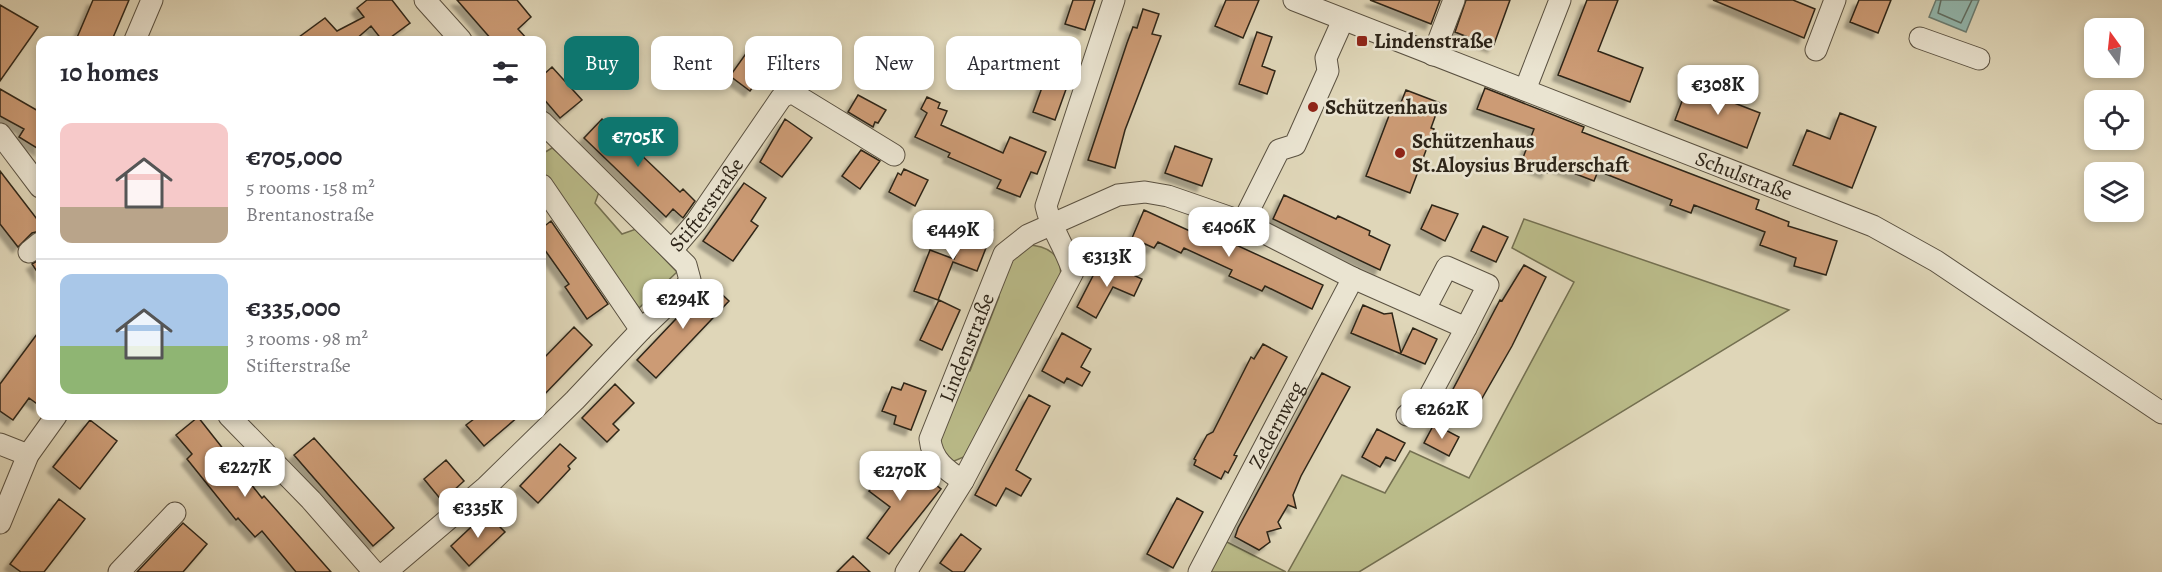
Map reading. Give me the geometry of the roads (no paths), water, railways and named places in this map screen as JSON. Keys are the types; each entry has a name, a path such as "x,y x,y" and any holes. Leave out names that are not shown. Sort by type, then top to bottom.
{"street":[{"path":"137,36 152,0"},
{"path":"425,0 457,36"},
{"path":"906,572 963,481 1073,272 1068,255 1050,226 1046,206 1114,0"},
{"name":"Schulstraße","path":"1294,0 1872,226 1936,261 2162,413"},
{"path":"1433,55 1454,0"},
{"path":"1526,90 1560,0"},
{"path":"1816,50 1835,0"},
{"path":"1243,222 1279,150 1295,146 1328,71 1326,58 1343,20"},
{"path":"1920,38 1979,59"},
{"name":"Stifterstraße","path":"386,572 494,479 684,289 690,280 686,265 672,250 696,222 781,98 791,92 829,113 861,136 894,155"},
{"path":"546,126 672,250"},
{"path":"0,134 36,182"},
{"path":"546,191 641,330"},
{"name":"Lindenstraße","path":"963,481 947,471 933,456 930,439 1004,254 1028,235 1118,195 1145,192 1168,196 1243,222 1353,278 1466,328"},
{"path":"1407,415 1428,399 1488,285 1447,267 1425,309"},
{"name":"Zedernweg","path":"1200,572 1353,278"},
{"path":"0,523 28,455 53,420"},
{"path":"233,420 311,500 374,572"},
{"path":"0,444 28,455"},
{"path":"119,572 175,513"}],"water":[{"path":"1936,0 1979,0 1966,32 1929,17"}],"place":[{"name":"Lindenstraße","path":"1362,41"},
{"name":"Schützenhaus","path":"1313,107"},
{"name":"Schützenhaus St.Aloysius Bruderschaft","path":"1400,153"}]}
